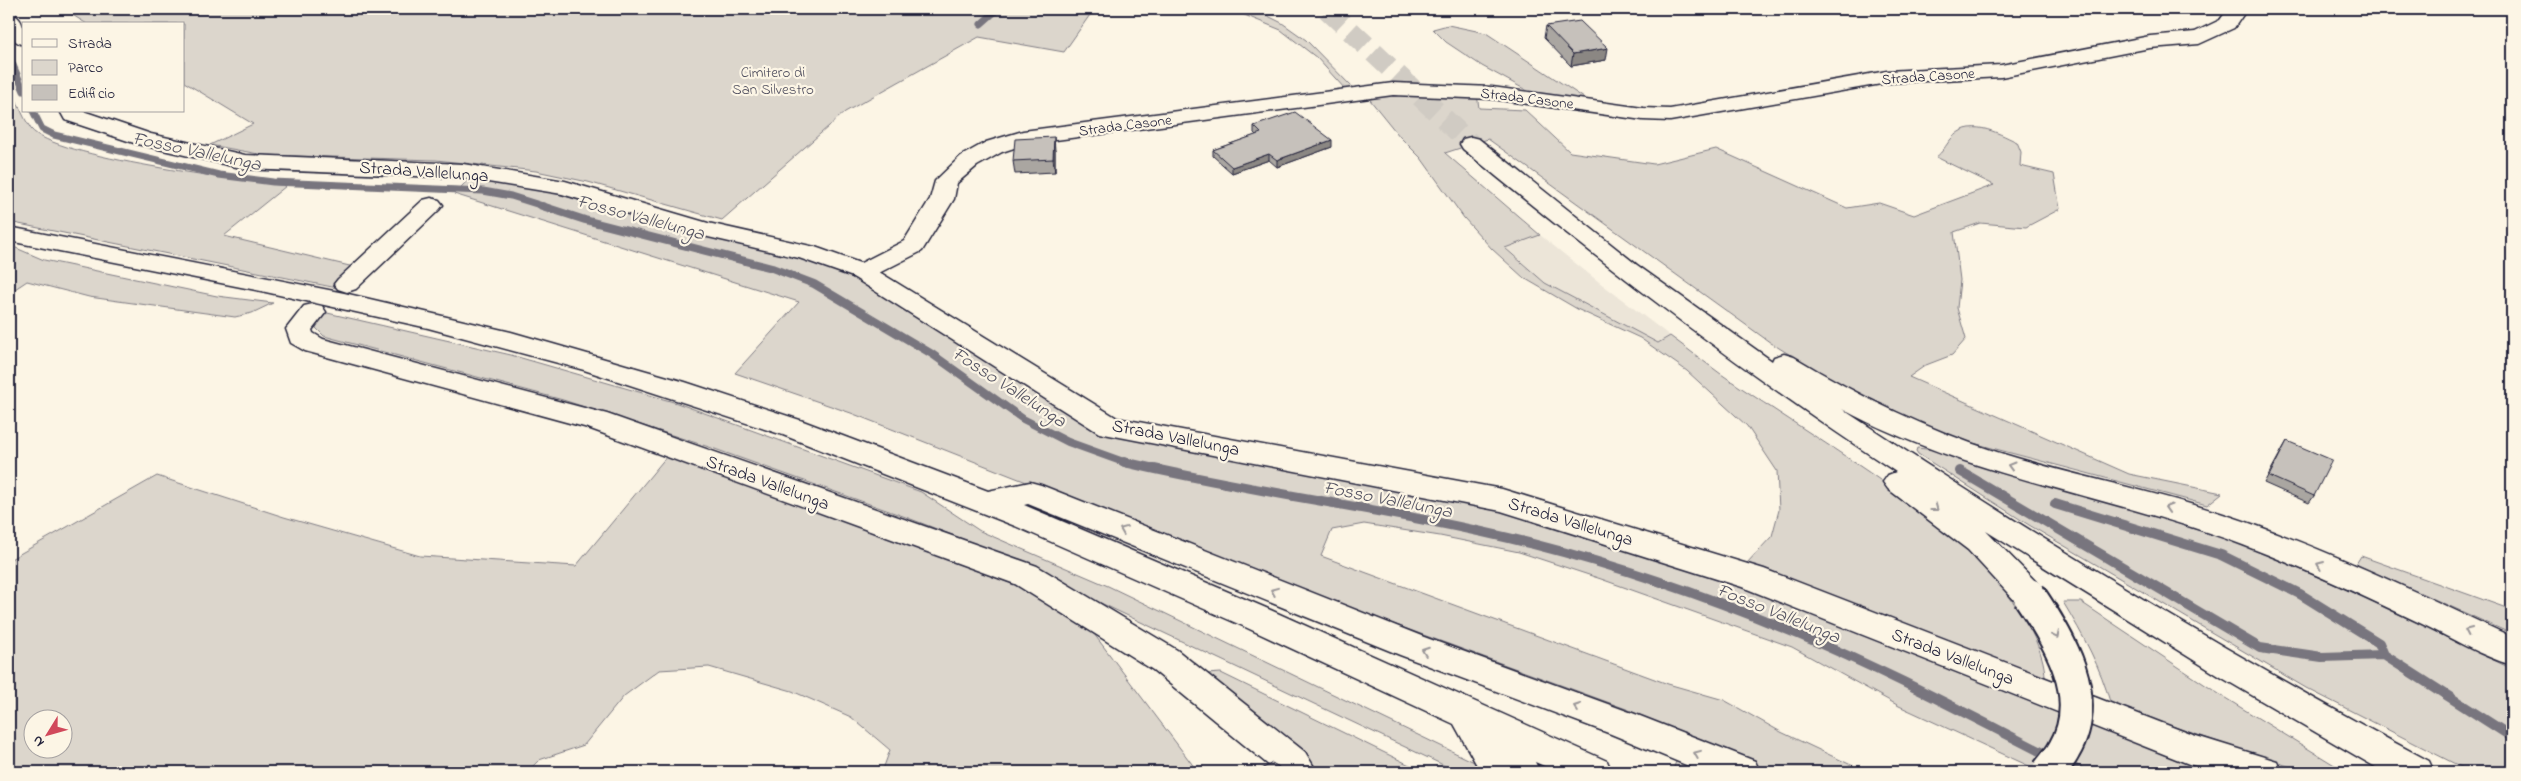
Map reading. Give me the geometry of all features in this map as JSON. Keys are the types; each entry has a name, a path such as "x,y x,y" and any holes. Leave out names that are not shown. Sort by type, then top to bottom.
{"main road":[{"name":"Strada Casone","path":"862,272 913,246 942,200 946,181 969,161 994,148 1022,138 1393,89 1492,93 1643,114 1670,115 1888,77 2001,71 2150,42 2199,38 2227,24 2237,9"},
{"path":"9,19 22,36"},
{"name":"Strada Vallelunga","path":"72,112 73,115 145,139 244,162 463,171 565,188 703,228 806,252 862,272 1109,426 1502,500 1753,578 2189,749 2264,772"},
{"path":"1471,144 1581,236 1708,330 1788,386 2026,542 2298,705 2416,772"},
{"name":"Strada Vallelunga","path":"347,284 431,205"},
{"path":"9,234 288,289 407,315 547,351 683,390 807,433 989,501 1100,548 1594,772"},
{"name":"Strada Vallelunga","path":"313,312 299,329 300,337 314,345 597,421 1026,575 1165,660 1292,763 1299,772"},
{"path":"1708,330 1743,336 1829,390 1899,425 1945,445 2041,475 2164,507 2244,533 2378,590 2512,652"},
{"path":"1788,386 1809,420 1930,504 1979,542 2029,595 2051,625 2067,658 2077,698 2073,729 2063,753 2048,772"},
{"path":"989,501 1030,493 1412,646 1623,724 1742,772"},
{"path":"1467,714 1492,758 1522,772"}],"shaded area":[{"path":"1540,235 1670,336 1658,343 1545,283 1505,247"}],"green space":[{"name":"Cimitero di San Silvestro","path":"63,9 1094,9 1064,52 979,37 845,112 722,220 588,182 536,171 436,160 264,155 210,145 253,124 185,83 185,22 84,22"},
{"path":"1230,9 1254,9 1282,23 1306,40 1353,88 1345,89 1317,58 1281,30"},
{"path":"1448,25 1486,33 1590,102 1535,95 1482,66 1446,42 1433,29"},
{"path":"9,84 31,129 47,140 110,158 151,166 286,186 224,236 358,268 337,288 9,222"},
{"path":"1477,94 1479,108 1525,110 1570,152 1654,164 1716,149 1847,208 1879,203 1914,215 1994,185 1936,157 1958,132 1966,129 1983,128 2017,142 2021,152 2020,166 2054,174 2060,209 2026,227 1980,223 1954,232 1960,280 1957,308 1966,339 1952,355 1926,365 1909,377 2129,474 2222,493 2207,505 1958,439 1896,414 1829,379 1771,343 1488,139 1445,153 1540,235 1505,248 1545,283 1658,343 1670,336 1728,379 1869,473 1921,510 1961,542 1993,576 2023,617 2042,658 2045,677 1746,564 1772,536 1779,510 1777,471 1747,426 1687,371 1640,338 1579,310 1524,278 1492,249 1464,218 1421,158 1400,137 1366,95"},
{"path":"471,177 554,193 661,224 801,257 848,274 1105,431 1472,502 1792,599 2147,739 2242,772 2042,772 1899,706 1792,647 1601,579 1519,552 1440,536 1364,524 1332,530 1321,556 1668,684 1724,700 1781,732 1866,772 1677,772 1673,770 1683,741 1629,710 1311,594 851,413 735,373 799,302 454,194"},
{"path":"9,245 44,260 217,296 273,303 252,313 235,317 89,297 27,281 9,293"},
{"path":"323,312 511,355 677,403 921,492 980,531 1108,586 1495,772 1458,772 978,545 903,516 712,448 563,400 324,336 316,328"},
{"path":"1917,448 1935,450 1997,472 2122,506 2239,543 2357,594 2512,669 2512,772 2471,772 2306,688 2029,525 1918,454"},
{"path":"667,456 1026,589 1091,630 1198,772 882,772 890,750 851,717 792,691 709,667 659,670 624,696 584,745 539,760 527,772 9,772 9,560 157,476 284,517 420,556 576,566"},
{"path":"2361,556 2512,610 2512,634 2356,564"},
{"path":"2063,602 2081,602 2222,696 2341,769 2329,772 2305,772 2111,705 2091,652"},
{"path":"1221,673 1424,772 1306,772 1291,754 1191,675"}],"building":[{"path":"1580,21 1608,48 1573,54 1546,26"},
{"path":"1295,112 1332,140 1277,160 1269,154 1232,167 1213,150 1261,133 1254,126"},
{"path":"1054,137 1053,159 1013,161 1015,139"},
{"path":"2287,441 2332,460 2314,496 2269,476"},
{"path":"1272,763 1283,772 1257,772"}],"waterway":[{"path":"981,24 998,9"},
{"name":"Fosso Vallelunga","path":"9,56 22,86"},
{"name":"Fosso Vallelunga","path":"34,112 42,129 54,135 219,175 273,182 483,191 511,196 546,207"},
{"name":"Fosso Vallelunga","path":"542,206 585,220 772,268 814,284 932,354 1023,419 1068,442 1129,464"},
{"name":"Fosso Vallelunga","path":"1124,462 1226,484 1482,532 1567,553 1634,573 1733,608 1834,649 2081,772"},
{"path":"1960,471 2260,648 2322,657 2384,655"},
{"path":"2055,504 2221,555 2300,594 2379,643 2384,655"},
{"path":"2384,655 2512,737"}],"tunnel":[{"path":"1327,9 1471,144"}]}
